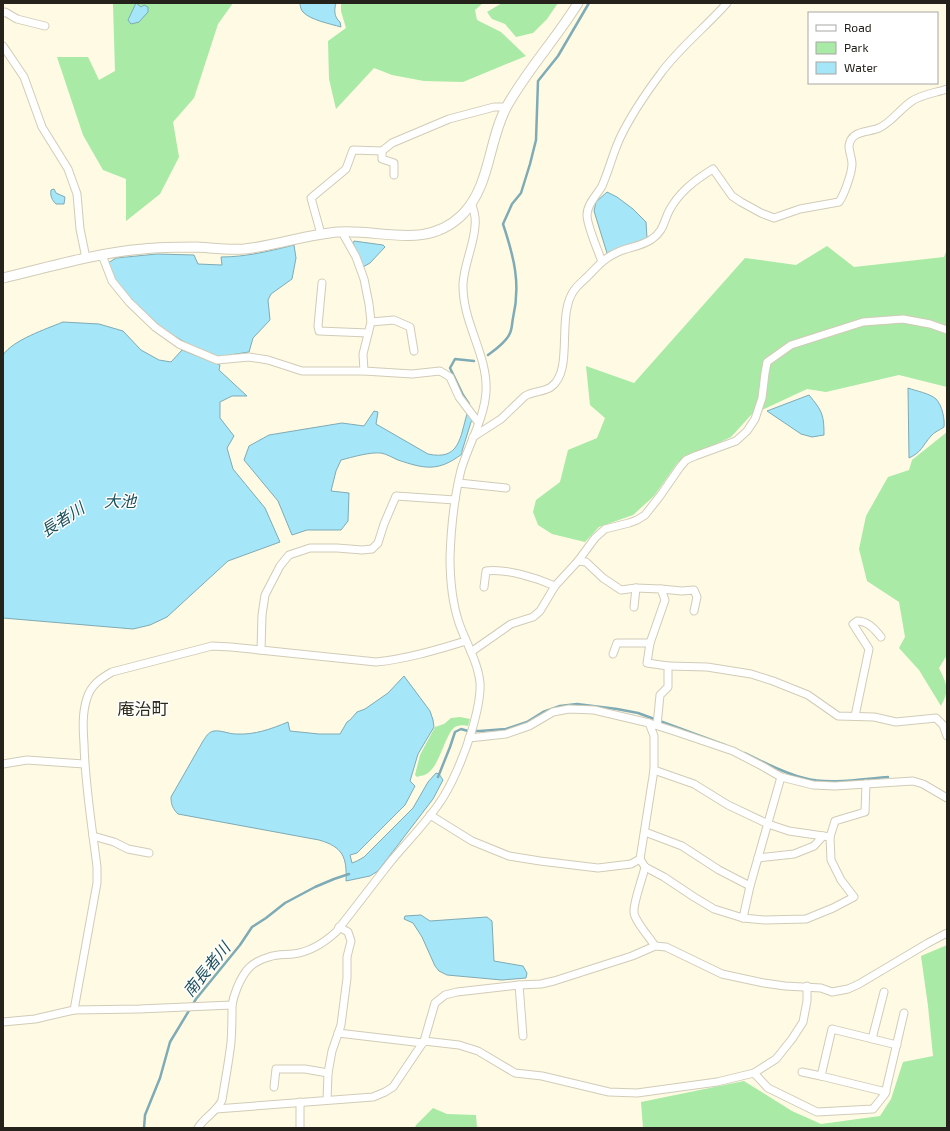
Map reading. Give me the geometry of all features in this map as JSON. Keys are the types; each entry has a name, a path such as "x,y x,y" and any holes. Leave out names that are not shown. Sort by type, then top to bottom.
{"street":[{"path":"3,278 86,258 143,249 196,247 224,249 245,248 321,234 342,232 419,236 436,232 461,216 471,202 484,179 498,126 506,107 526,76 556,37 578,3"},
{"path":"602,262 587,216 588,209 602,186 611,159 621,137 661,73 691,39 727,3"},
{"path":"3,13 5,12 17,19 46,26"},
{"path":"3,46 24,77 42,127 68,168 77,194 80,230 86,258"},
{"path":"473,437 501,420 525,396 551,387 557,381 562,364 565,318 568,301 575,290 602,262 616,252 639,246 653,238 662,228 669,211 682,192 698,178 712,169 732,196 761,213 774,218 800,209 839,202 843,197 852,165 849,146 852,139 858,133 879,128 912,101 928,94 947,89"},
{"path":"321,234 312,198 346,169 353,150 382,151 392,143 448,119 494,107 506,107"},
{"path":"382,151 382,159 394,163 394,175"},
{"path":"198,1128 219,1106 222,1100 230,1050 232,1005 234,996 244,973 251,966 268,957 311,949 328,939 444,796 472,730 480,692 480,682 454,606 451,545 455,500 461,470 484,407 486,394 484,366 469,323 463,294 465,268 475,226 475,216 471,202"},
{"path":"342,232 356,257 364,279 369,304 371,322 363,354 364,371"},
{"path":"102,255 112,281 129,302 155,327 179,344 217,360 249,356 268,360 302,371 364,371 412,374 440,371 450,377 459,397 478,422"},
{"path":"322,283 318,326 319,331 368,333"},
{"path":"471,652 511,624 533,617 540,611 555,586 595,538 605,529 630,523 644,515 686,460 736,441 747,431 755,419 762,398 767,362 791,345 863,322 903,319 930,324 947,330"},
{"path":"371,322 394,320 410,327 414,351"},
{"path":"459,483 506,488"},
{"path":"261,650 262,615 265,595 280,566 289,556 310,548 372,549 378,543 396,496 455,500"},
{"path":"578,560 586,562 603,578 621,590 636,588 682,591 694,590 697,597 694,611"},
{"path":"484,587 486,571 495,569 536,578 555,586"},
{"path":"634,607 636,588"},
{"path":"661,589 665,600 650,643 648,664 707,667 751,674 773,680 808,694 838,716 874,717 896,722 936,718 943,725 947,736"},
{"path":"855,716 869,649 853,624 856,621 862,621 874,628 881,636"},
{"path":"74,1010 97,883 97,867 84,764 84,713 87,698 92,688 101,678 112,672 212,646 376,662 429,652 466,641"},
{"path":"613,654 617,644 650,643"},
{"path":"657,725 660,695 668,687 668,666"},
{"path":"469,738 506,734 529,726 553,712 569,708 594,710 657,725 733,751 781,777 813,785 835,786 913,781 923,784 947,798"},
{"path":"649,723 654,736 654,770 640,859 646,867 664,876 714,909 743,918 764,920 806,919 854,897 841,880 831,860 827,836"},
{"path":"3,764 27,760 84,764"},
{"path":"654,770 694,784 728,805 768,824 789,831 827,836"},
{"path":"743,918 750,886 781,777"},
{"path":"758,858 794,854 814,846 827,836 835,821 865,812 866,784"},
{"path":"430,815 472,841 509,856 598,868 631,864 640,859"},
{"path":"645,832 682,846 719,870 750,886"},
{"path":"93,836 114,842 128,849 149,853"},
{"path":"646,867 635,902 634,912 638,923 655,946"},
{"path":"327,1100 328,1073 332,1051 341,1025 347,978 347,957 351,941 348,932 339,927"},
{"path":"216,1109 373,1097 385,1092 393,1087 423,1042 435,1003 445,995 457,992 541,984 554,981 632,956 655,946 666,947 722,974 785,986 807,986 821,988 832,992 848,989 859,984 947,933"},
{"path":"519,985 523,1036"},
{"path":"338,1033 423,1042 459,1044 478,1051 515,1073 542,1076 609,1092 637,1093 717,1082 754,1074 776,1059 803,1022 807,1001 807,986"},
{"path":"872,1039 884,992"},
{"path":"3,1022 35,1019 74,1010 139,1010 232,1005"},
{"path":"754,1074 768,1088 818,1112 873,1110 886,1092 904,1013"},
{"path":"820,1076 832,1029 897,1045"},
{"path":"274,1087 276,1068 328,1073"},
{"path":"802,1072 886,1092"},
{"path":"300,1102 300,1128"}],"green space":[{"path":"112,3 233,3 218,24 194,98 173,122 179,157 160,194 126,221 126,179 103,170 83,135 57,57 88,57 99,80 115,71"},
{"path":"341,3 483,3 475,10 477,20 501,32 526,56 463,82 424,81 392,75 374,68 336,109 329,79 328,41 346,28 341,11"},
{"path":"502,3 558,3 547,19 533,33 516,37 505,24 492,19 487,12"},
{"path":"827,246 854,267 944,257 947,249 947,387 899,375 826,392 807,389 751,415 731,437 678,462 654,496 633,515 599,527 585,542 552,534 538,525 533,512 536,500 560,482 568,450 597,438 605,418 590,405 586,366 634,383 745,258 796,265"},
{"path":"947,432 947,655 939,668 946,683 946,695 941,706 919,670 899,648 905,637 899,602 867,581 859,549 866,516 888,477 909,470 912,460"},
{"path":"460,717 470,719 468,726 462,725 455,727 448,736 436,763 427,774 417,777 415,775 420,755 435,727 444,724 451,718"},
{"path":"947,945 947,1128 643,1128 641,1102 744,1081 792,1111 821,1124 880,1116 891,1099 903,1062 933,1056 921,956"},
{"path":"433,1108 447,1114 476,1115 477,1128 415,1128 416,1125"}],"water":[{"path":"136,3 141,7 144,5 148,7 148,12 139,22 131,24 128,20"},
{"path":"300,3 336,3 335,13 341,27 306,15 300,7"},
{"path":"54,189 56,193 65,197 64,204 56,204 53,201 51,190"},
{"path":"607,192 617,197 633,209 646,222 647,238 607,253 594,211 596,202"},
{"path":"354,241 383,245 385,247 370,263 363,267 353,243"},
{"path":"294,245 296,258 292,279 271,294 268,300 270,320 253,338 249,352 217,357 191,346 163,329 135,303 117,283 108,263 116,258 157,254 194,255 198,264 222,265 221,257 249,255"},
{"name":"大池","path":"63,322 99,324 123,331 141,350 159,360 171,362 182,350 220,365 219,370 247,396 232,396 220,402 220,418 234,436 227,448 233,469 265,508 280,542 228,561 167,617 150,625 133,629 3,618 3,355 14,344"},
{"path":"908,388 936,399 941,408 944,424 944,427 935,432 919,451 909,458"},
{"path":"809,395 817,405 823,417 824,435 812,437 801,434 767,411"},
{"path":"374,411 378,412 376,424 428,454 439,455 447,454 457,445 467,414 472,419 462,454 446,464 424,467 398,460 381,453 366,454 341,460 336,471 331,491 349,493 348,521 341,530 307,530 292,535 278,501 244,460 249,446 269,435 342,423 364,426"},
{"path":"404,676 430,711 434,727 418,754 410,781 415,786 405,805 357,853 350,855 352,863 364,857 413,808 428,782 436,773 439,774 443,780 433,799 378,871 370,876 346,881 346,865 342,854 333,846 319,840 178,814 174,809 171,802 171,797 203,741 210,732 217,731 233,734 250,734 288,722 290,731 319,734 340,734 347,722 357,712 365,709 388,693"},
{"path":"421,915 430,921 487,917 492,921 494,961 523,966 527,973 526,978 502,980 447,975 439,971 435,966 422,937 413,923 404,919 405,916"}],"waterway":[{"path":"488,355 506,339 512,328 516,282 513,259 503,224 512,204 521,193 536,140 538,81 558,56 589,3"},
{"path":"469,404 450,368 455,359 474,361"},
{"path":"438,777 455,732 461,729 468,731 506,729 527,722 543,712 560,706 577,704 638,713 725,745"},
{"path":"744,753 789,773 813,780 846,781 888,777"},
{"name":"南長者川","path":"144,1128 145,1115 160,1078 170,1042 196,999 240,945 252,927 285,903 315,887 349,874"}],"district":[{"name":"庵治町","path":"143,708"}],"water label":[{"name":"長者川","path":"62,519"}]}
